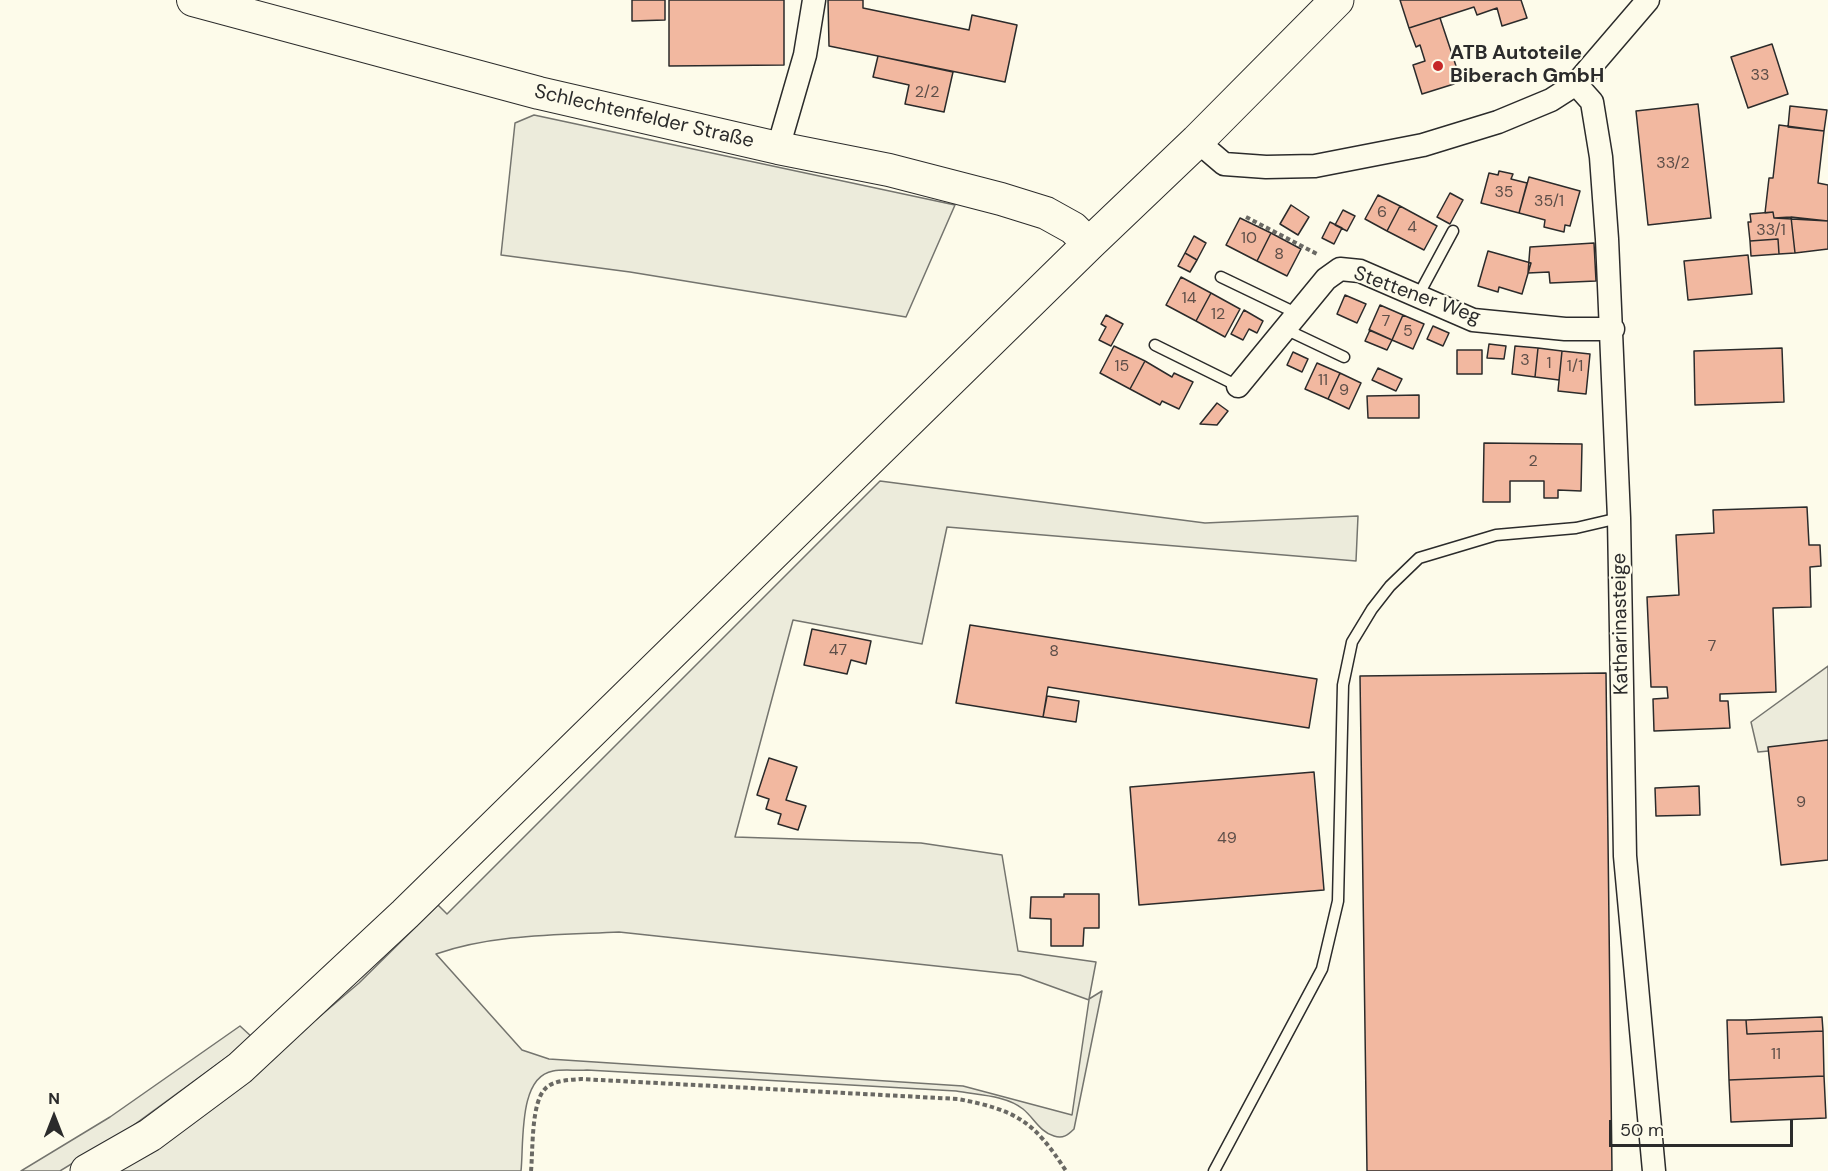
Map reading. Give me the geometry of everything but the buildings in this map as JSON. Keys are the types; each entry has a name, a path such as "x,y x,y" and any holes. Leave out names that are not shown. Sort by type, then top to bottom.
{"main road":[{"path":"87,1171 150,1135 240,1068 405,914 1197,141 1337,0"}],"street":[{"name":"Schlechtenfelder Straße","path":"193,0 539,93 778,148 889,170 1024,206 1046,213 1073,228 1089,244"},
{"path":"778,148 805,55 814,0"},
{"path":"1197,141 1224,164 1266,167 1315,166 1424,145 1498,122 1551,100 1576,84 1648,0"},
{"name":"Katharinasteige","path":"1576,84 1592,102 1601,157 1613,329 1625,856 1654,1171"},
{"name":"Stettener Weg","path":"1238,386 1326,279 1340,269 1360,271 1473,320 1565,329 1613,329"}],"lane":[{"path":"1418,296 1453,231"},
{"path":"1221,277 1292,321 1344,357"},
{"path":"1155,345 1238,386"},
{"path":"1214,1171 1322,969 1338,901 1343,685 1352,642 1372,609 1390,586 1419,558 1496,535 1576,528 1619,518"}],"path":[{"path":"1246,217 1324,258 1340,269"},
{"path":"531,1171 537,1105 546,1088 562,1081 581,1079 958,1099 997,1107 1030,1124 1051,1147 1066,1171"}],"shaded area":[{"path":"534,115 955,205 906,317 630,272 501,255 515,123"},
{"path":"880,481 1205,523 1358,516 1356,561 947,527 922,644 793,620 735,837 921,843 1002,855 1018,951 1096,962 1089,999 1102,991 1074,1129 1065,1136 1057,1137 1049,1134 1016,1104 991,1096 956,1091 561,1070 542,1076 534,1085 528,1098 523,1129 521,1171 115,1171 265,1063 359,983 438,905 447,914","holes":["619,932 1020,975 1089,1000 1072,1115 963,1086 549,1059 522,1050 436,954 458,947 503,939"]},
{"path":"1828,666 1828,759 1821,746 1758,752 1751,722"},
{"path":"240,1026 253,1038 127,1130 60,1171 21,1171 110,1117"}],"place":[{"name":"ATB Autoteile Biberach GmbH","path":"1438,66"}]}
